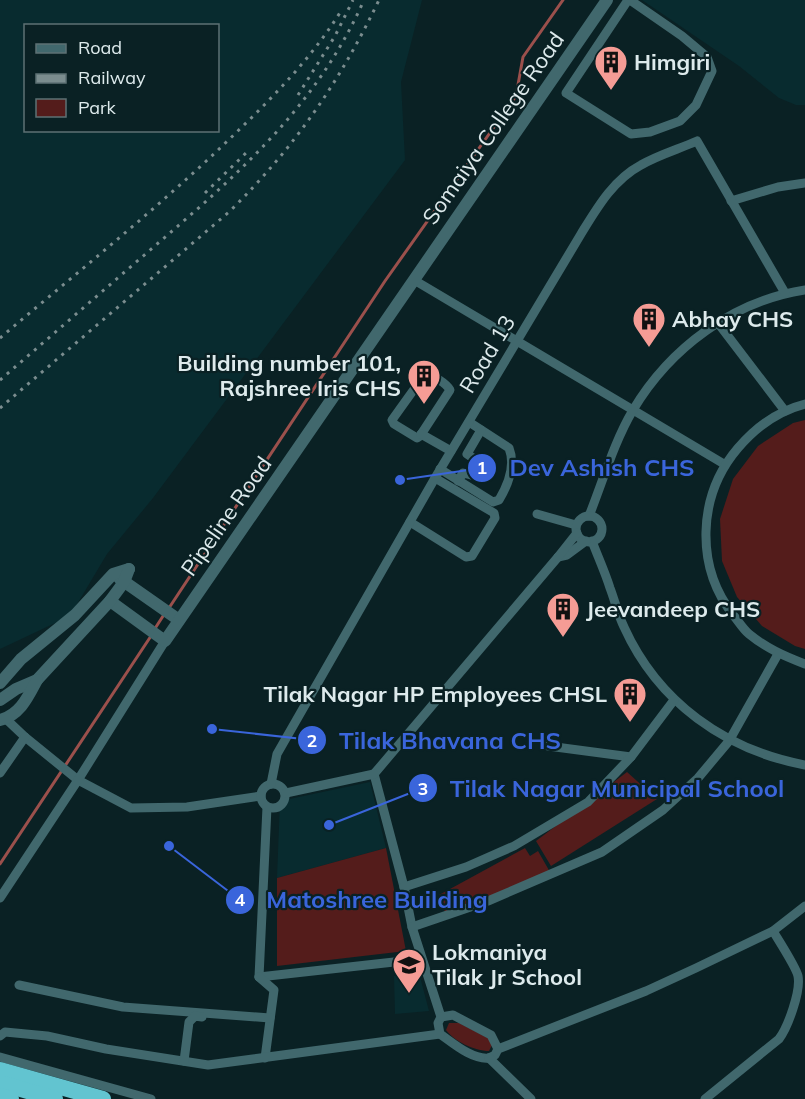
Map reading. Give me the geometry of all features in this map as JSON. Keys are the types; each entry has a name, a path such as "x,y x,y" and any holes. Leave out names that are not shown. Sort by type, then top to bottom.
{"highway":[{"path":"0,1070 103,1099"},
{"path":"0,1083 55,1099"},
{"path":"0,1096 11,1099"}],"street":[{"name":"Somaiya College Road","path":"414,280 607,0"},
{"path":"549,82 566,93 631,134 650,132 680,121 696,105 711,71 707,57 682,36 629,0 566,93"},
{"path":"580,39 595,50"},
{"name":"Road 13","path":"271,784 277,754 440,469 601,201 619,181 641,165 697,141 785,293"},
{"path":"731,201 778,187 805,183"},
{"path":"414,280 724,464"},
{"name":"Pipeline Road","path":"0,898 76,778 155,634 414,280"},
{"path":"588,516 622,432 633,410 660,371 696,337 738,310 785,293 805,290"},
{"path":"718,323 785,411"},
{"path":"427,374 450,390 422,434 417,438 394,424 392,420 423,375 427,374"},
{"path":"805,404 785,411 752,431 724,464 710,498 705,534 710,570 724,604 748,633 778,654 805,664"},
{"path":"440,469 493,502 499,500 510,480 510,451 469,422"},
{"path":"458,481 463,473 471,475 478,465 476,460 467,454 481,430"},
{"path":"422,434 451,451"},
{"path":"410,522 466,557 472,556 495,518 494,513 435,478"},
{"path":"537,514 576,529 581,539 589,541"},
{"path":"286,793 374,774 558,558 582,518 588,516 596,518 601,525 599,537 558,558"},
{"path":"589,541 623,627 645,666 674,700 700,722 729,741 776,760 805,765"},
{"path":"0,683 21,659 75,615 113,574 129,569 124,582 110,602 37,680 22,708 3,720 76,778 131,808 187,807 261,796"},
{"path":"113,574 170,614"},
{"path":"110,602 155,634"},
{"path":"411,927 488,901 602,852 663,810 698,778 729,741 778,654"},
{"path":"0,669 21,659"},
{"path":"0,700 16,689 37,680"},
{"path":"404,887 466,867 514,846 588,802 631,757 674,700"},
{"path":"0,773 25,737"},
{"path":"548,746 631,757"},
{"path":"374,774 404,887 411,927 441,1017 438,1023 440,1034"},
{"path":"259,977 267,807 261,796 264,788 271,784 279,784 286,793 285,801 280,807 267,807"},
{"path":"0,1036 5,1032 47,1036 106,1049 208,1065 440,1034 462,1049 483,1059 495,1055 498,1049 646,991 773,931 805,906"},
{"path":"705,1099 779,1039 784,1032 793,1005 798,976 773,931"},
{"path":"259,977 421,959"},
{"path":"259,977 274,990 265,1058"},
{"path":"19,985 123,1007 270,1020"},
{"path":"441,1017 453,1015 492,1035 498,1049"},
{"path":"184,1061 189,1022 195,1016 270,1020"},
{"path":"0,1057 151,1099"},
{"path":"489,1058 531,1099"}],"shaded area":[{"path":"0,0 422,0 401,82 405,160 153,498 107,554 70,616 0,649"},
{"path":"642,0 805,0 805,105 796,105 779,98 739,66"},
{"path":"370,782 386,848 277,878 280,801"},
{"name":"Lokmaniya Tilak Jr School","path":"419,973 429,1011 395,1014 394,976"}],"green space":[{"path":"805,420 805,649 795,646 762,626 737,597 722,561 720,519 733,479 758,446 793,423"},
{"path":"627,772 657,799 551,866 536,841"},
{"path":"386,848 406,951 277,966 277,878"},
{"path":"525,848 530,856 538,851 550,872 446,915 439,895"},
{"path":"449,1023 459,1023 490,1039 492,1045 489,1051 471,1047 454,1038 446,1030"}],"waterway":[{"path":"169,608 385,281 516,96 523,57 563,0"},
{"path":"154,630 165,613"},
{"path":"0,864 151,636"}],"railway":[{"path":"298,95 335,36 353,0"},
{"path":"0,380 213,195 271,138 322,74 345,39 364,0"},
{"path":"0,408 229,212 253,188 314,113 348,59 379,0"},
{"path":"0,338 137,222 234,135 299,67 341,11"},
{"path":"205,193 246,153"}],"place":[{"name":"Himgiri","path":"611,91"},
{"name":"Abhay CHS","path":"649,348"},
{"name":"Building number 101, Rajshree Iris CHS","path":"424,405"},
{"name":"Dev Ashish CHS","path":"400,480"},
{"name":"Jeevandeep CHS","path":"563,638"},
{"name":"Tilak Nagar HP Employees CHSL","path":"630,723"},
{"name":"Tilak Bhavana CHS","path":"212,729"},
{"name":"Tilak Nagar Municipal School","path":"329,825"},
{"name":"Matoshree Building","path":"169,846"},
{"name":"Lokmaniya Tilak Jr School","path":"409,994"}]}
